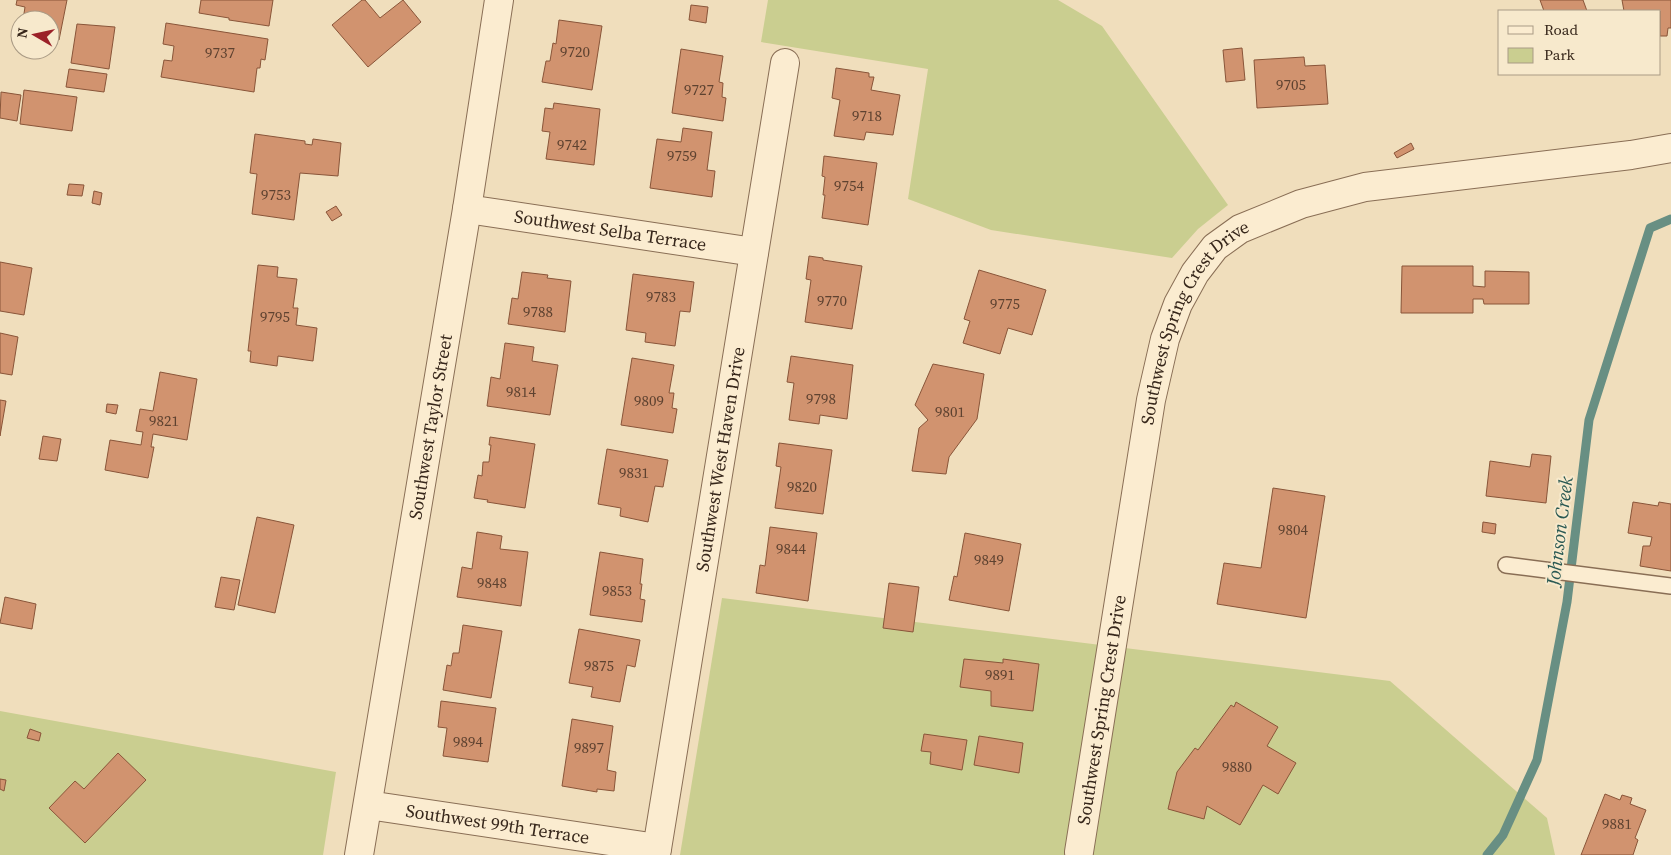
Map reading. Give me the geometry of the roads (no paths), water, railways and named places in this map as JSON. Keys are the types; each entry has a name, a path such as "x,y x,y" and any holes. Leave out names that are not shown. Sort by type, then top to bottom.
{"street":[{"name":"Southwest Taylor Street","path":"359,855 467,209 499,0"},
{"name":"Southwest West Haven Drive","path":"657,852 785,63"},
{"name":"Southwest Spring Crest Drive","path":"1079,852 1151,400 1165,339 1178,304 1195,273 1215,247 1240,229 1302,204 1365,187 1631,155 1671,148"},
{"name":"Southwest Selba Terrace","path":"467,209 754,252"},
{"name":"Southwest 99th Terrace","path":"368,805 657,852"}],"lane":[{"path":"1506,565 1671,586"}],"waterway":[{"name":"Johnson Creek","path":"1487,855 1503,835 1537,760 1567,602 1589,420 1650,228 1671,219"}]}
